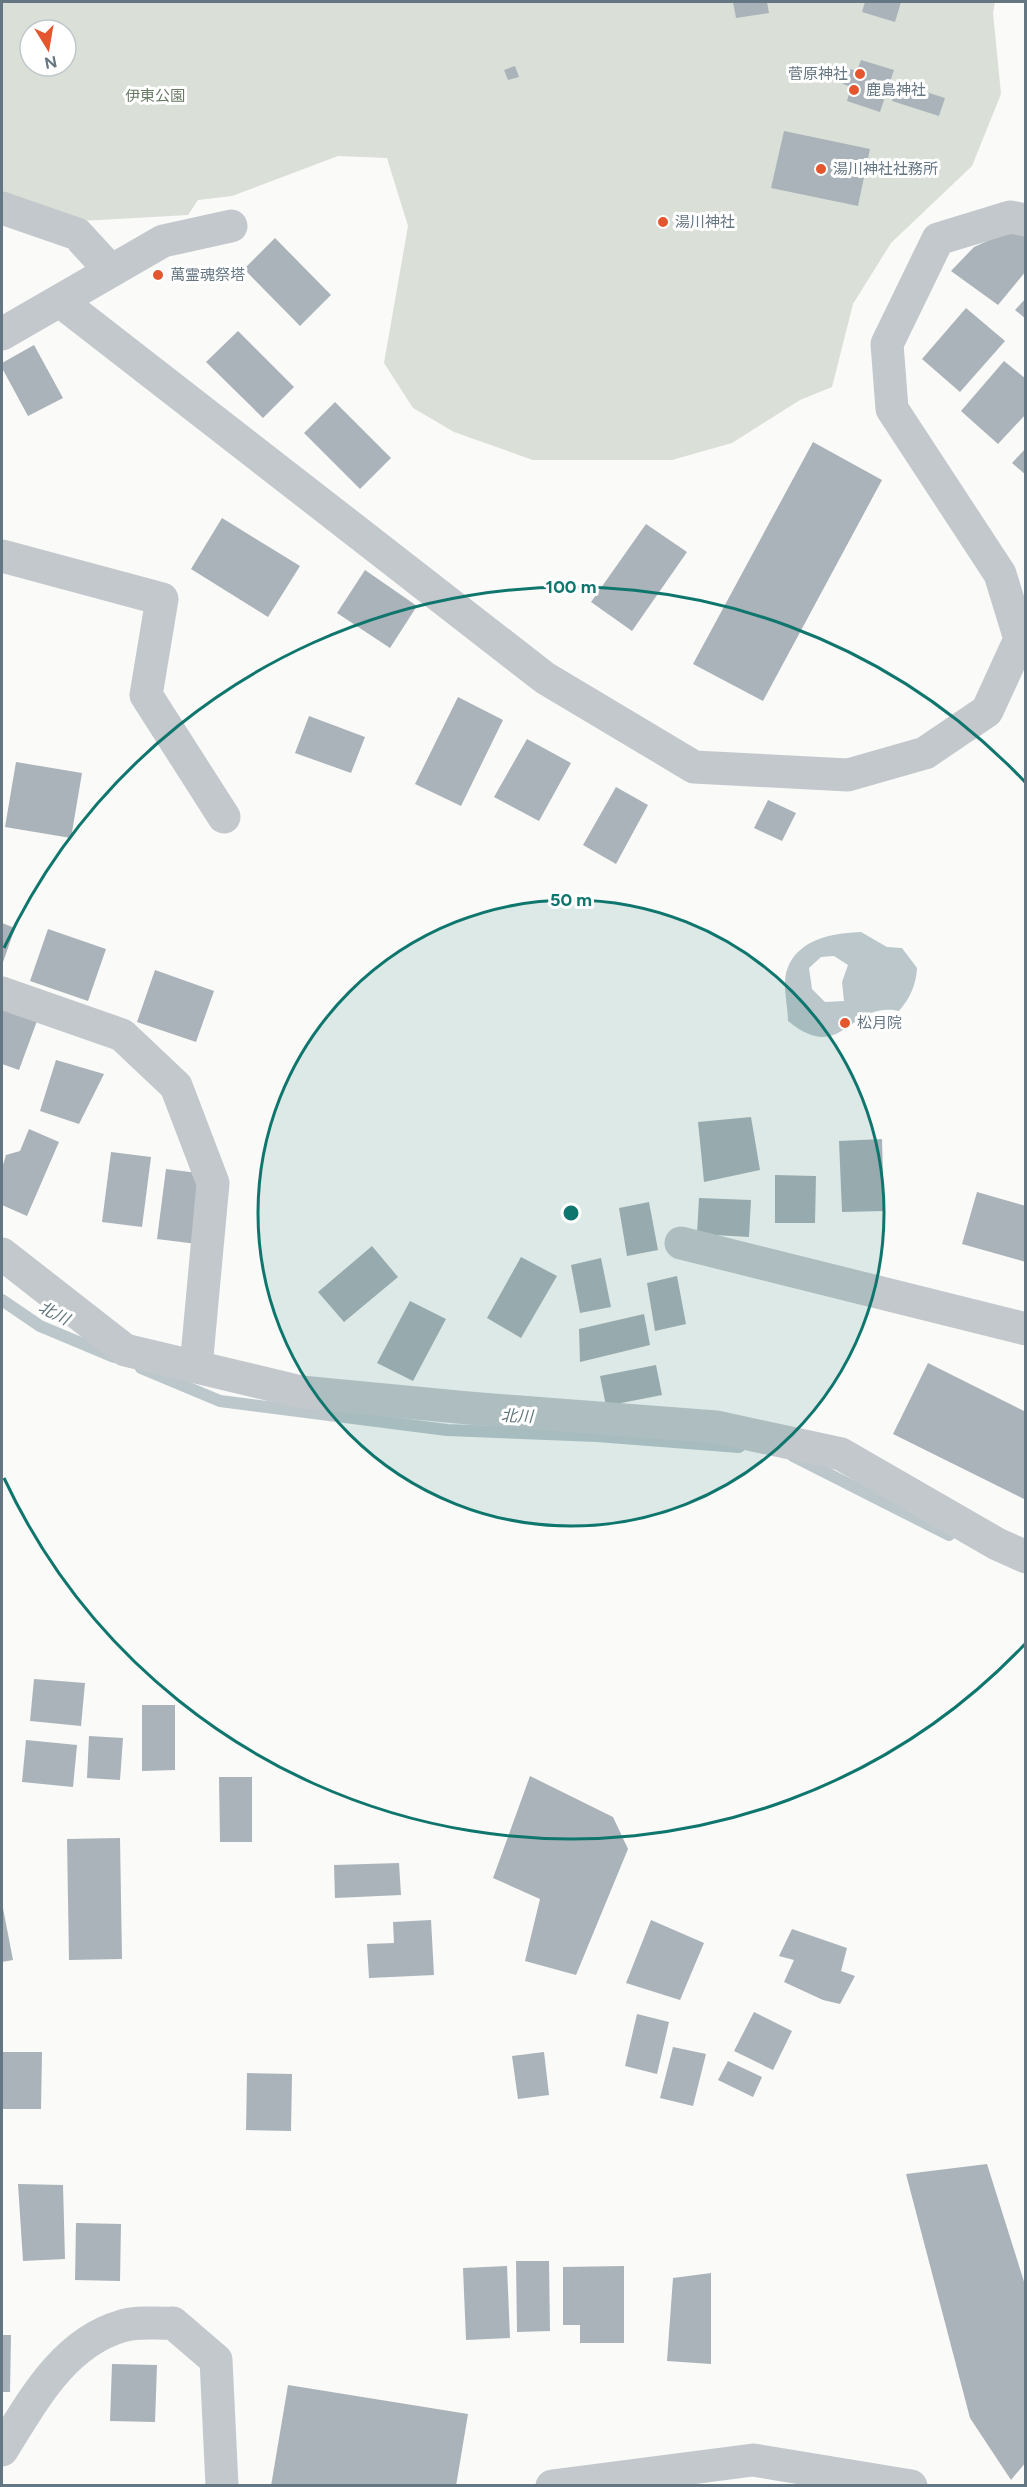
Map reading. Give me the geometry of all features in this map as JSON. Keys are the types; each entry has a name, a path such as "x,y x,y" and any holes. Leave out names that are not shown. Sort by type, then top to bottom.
{"street":[{"path":"2,208 77,234 111,271"},
{"path":"60,301 545,678 694,767 848,775 925,753 987,711 1020,639 1000,574 892,409 887,344 938,239 1010,216 1026,220"},
{"path":"2,334 163,241 231,226"},
{"path":"2,556 162,598 147,695 224,817"},
{"path":"2,993 122,1035 176,1086 213,1183 196,1367"},
{"path":"681,1243 1026,1329"},
{"path":"2,1254 125,1350 301,1392 468,1408 716,1427 841,1454 997,1544 1026,1557"},
{"path":"2,2450 38,2391 76,2349 122,2326 173,2323 216,2360 222,2486"},
{"path":"552,2486 753,2460 911,2486"}],"green space":[{"name":"湯川神社","path":"2,2 995,2 993,13 1001,94 972,166 891,243 853,304 832,387 800,400 732,443 672,460 533,460 454,432 413,408 384,363 408,226 387,158 338,156 232,196 198,200 188,215 81,221 2,194"}],"shaded area":[{"path":"861,932 887,947 902,948 917,968 912,991 899,1011 882,1010 868,1014 834,1035 821,1037 806,1033 788,1021 786,975 792,960 799,951 828,936","holes":["834,956 848,965 842,982 844,1001 825,1002 812,989 809,968 821,957"]}],"building":[{"path":"733,2 767,2 769,13 736,18"},
{"path":"865,2 901,2 895,22 862,12"},
{"path":"861,60 894,70 880,112 847,101 851,87 843,84 847,68 857,71"},
{"path":"515,66 519,77 508,80 504,70"},
{"path":"898,83 945,98 939,116 892,101"},
{"name":"湯川神社社務所","path":"784,131 870,149 858,206 771,188"},
{"path":"1021,226 1026,236 1026,271 998,305 951,271 974,247"},
{"path":"275,238 331,295 300,326 244,269"},
{"path":"1026,298 1026,319 1015,310"},
{"path":"966,308 1005,341 960,392 922,359"},
{"path":"238,331 294,387 263,418 206,362"},
{"path":"34,345 63,398 28,416 2,368 2,363"},
{"path":"1004,361 1026,379 1026,414 998,444 961,411"},
{"path":"335,402 391,458 360,489 304,433"},
{"path":"813,442 882,480 763,701 693,664"},
{"path":"1026,448 1026,475 1012,463"},
{"path":"222,518 300,566 268,617 191,569"},
{"path":"646,524 687,552 632,631 591,602"},
{"path":"365,570 417,606 390,648 337,613"},
{"path":"458,697 503,720 461,806 415,784"},
{"path":"309,716 365,737 351,773 295,753"},
{"path":"527,739 571,763 539,821 494,797"},
{"path":"16,762 82,773 71,838 5,827"},
{"path":"616,787 648,805 616,864 583,845"},
{"path":"768,800 796,813 782,841 754,828"},
{"path":"2,923 15,928 2,965"},
{"path":"48,929 106,949 88,1001 30,981"},
{"path":"155,970 214,991 196,1042 137,1022"},
{"path":"2,1008 37,1021 19,1070 2,1064"},
{"path":"56,1060 104,1074 79,1124 40,1111"},
{"path":"751,1117 760,1170 704,1182 698,1122"},
{"path":"29,1129 59,1142 27,1216 2,1205 2,1168 6,1155 20,1151"},
{"path":"882,1139 884,1211 842,1212 839,1141"},
{"path":"111,1152 151,1157 142,1227 102,1222"},
{"path":"166,1169 206,1174 197,1244 157,1239"},
{"path":"775,1175 816,1176 815,1223 775,1223"},
{"path":"977,1192 1026,1206 1026,1262 962,1244"},
{"path":"699,1198 751,1200 749,1237 697,1234"},
{"path":"649,1202 658,1250 627,1256 619,1208"},
{"path":"372,1246 398,1277 344,1322 318,1292"},
{"path":"521,1257 557,1276 521,1338 487,1318"},
{"path":"601,1258 611,1307 580,1313 571,1265"},
{"path":"677,1276 686,1324 655,1331 647,1283"},
{"path":"410,1301 446,1319 413,1381 377,1363"},
{"path":"644,1314 650,1345 580,1362 579,1329"},
{"path":"928,1363 1026,1412 1026,1500 893,1434"},
{"path":"656,1365 662,1395 606,1406 600,1376"},
{"path":"34,1679 85,1683 81,1726 30,1721"},
{"path":"142,1705 175,1705 175,1770 142,1771"},
{"path":"89,1736 123,1738 120,1780 87,1778"},
{"path":"26,1740 77,1745 73,1787 22,1782"},
{"path":"530,1776 613,1817 628,1849 576,1975 525,1961 540,1899 493,1878"},
{"path":"219,1777 252,1777 252,1842 220,1842"},
{"path":"120,1838 122,1959 69,1960 67,1839"},
{"path":"399,1863 401,1895 335,1898 334,1865"},
{"path":"2,1903 13,1960 2,1962"},
{"path":"431,1920 434,1975 369,1978 367,1944 394,1943 393,1922"},
{"path":"651,1920 704,1943 680,2000 626,1983"},
{"path":"792,1929 847,1948 841,1971 855,1976 840,2004 823,2000 784,1982 794,1960 779,1956"},
{"path":"754,2012 792,2031 773,2070 734,2051"},
{"path":"637,2014 669,2022 657,2074 625,2066"},
{"path":"673,2047 706,2054 693,2106 660,2098"},
{"path":"2,2052 42,2052 41,2109 2,2109"},
{"path":"544,2052 549,2095 518,2099 512,2056"},
{"path":"728,2061 762,2077 753,2097 718,2080"},
{"path":"247,2073 292,2074 291,2131 246,2130"},
{"path":"987,2164 1026,2288 1026,2462 1011,2480 970,2418 906,2174"},
{"path":"18,2184 63,2185 65,2259 23,2261"},
{"path":"76,2223 121,2224 120,2281 75,2280"},
{"path":"516,2261 549,2261 550,2331 517,2332"},
{"path":"507,2266 510,2338 466,2340 463,2268"},
{"path":"624,2266 624,2343 580,2343 580,2325 563,2325 563,2267"},
{"path":"711,2273 711,2364 667,2361 673,2278"},
{"path":"2,2335 11,2335 10,2392 2,2392"},
{"path":"112,2364 157,2365 155,2422 110,2421"},
{"path":"288,2385 468,2414 456,2486 271,2486"}],"waterway":[{"name":"北川","path":"2,1300 40,1326 114,1357"},
{"name":"北川","path":"141,1368 220,1401 447,1430 597,1436 739,1447"},
{"name":"北川","path":"793,1456 949,1535"}],"place":[{"name":"菅原神社","path":"860,74"},
{"name":"鹿島神社","path":"854,90"},
{"name":"湯川神社社務所","path":"821,169"},
{"name":"湯川神社","path":"663,222"},
{"name":"萬霊魂祭塔","path":"158,275"},
{"name":"松月院","path":"845,1023"}],"park label":[{"name":"伊東公園","path":"155,96"}]}
